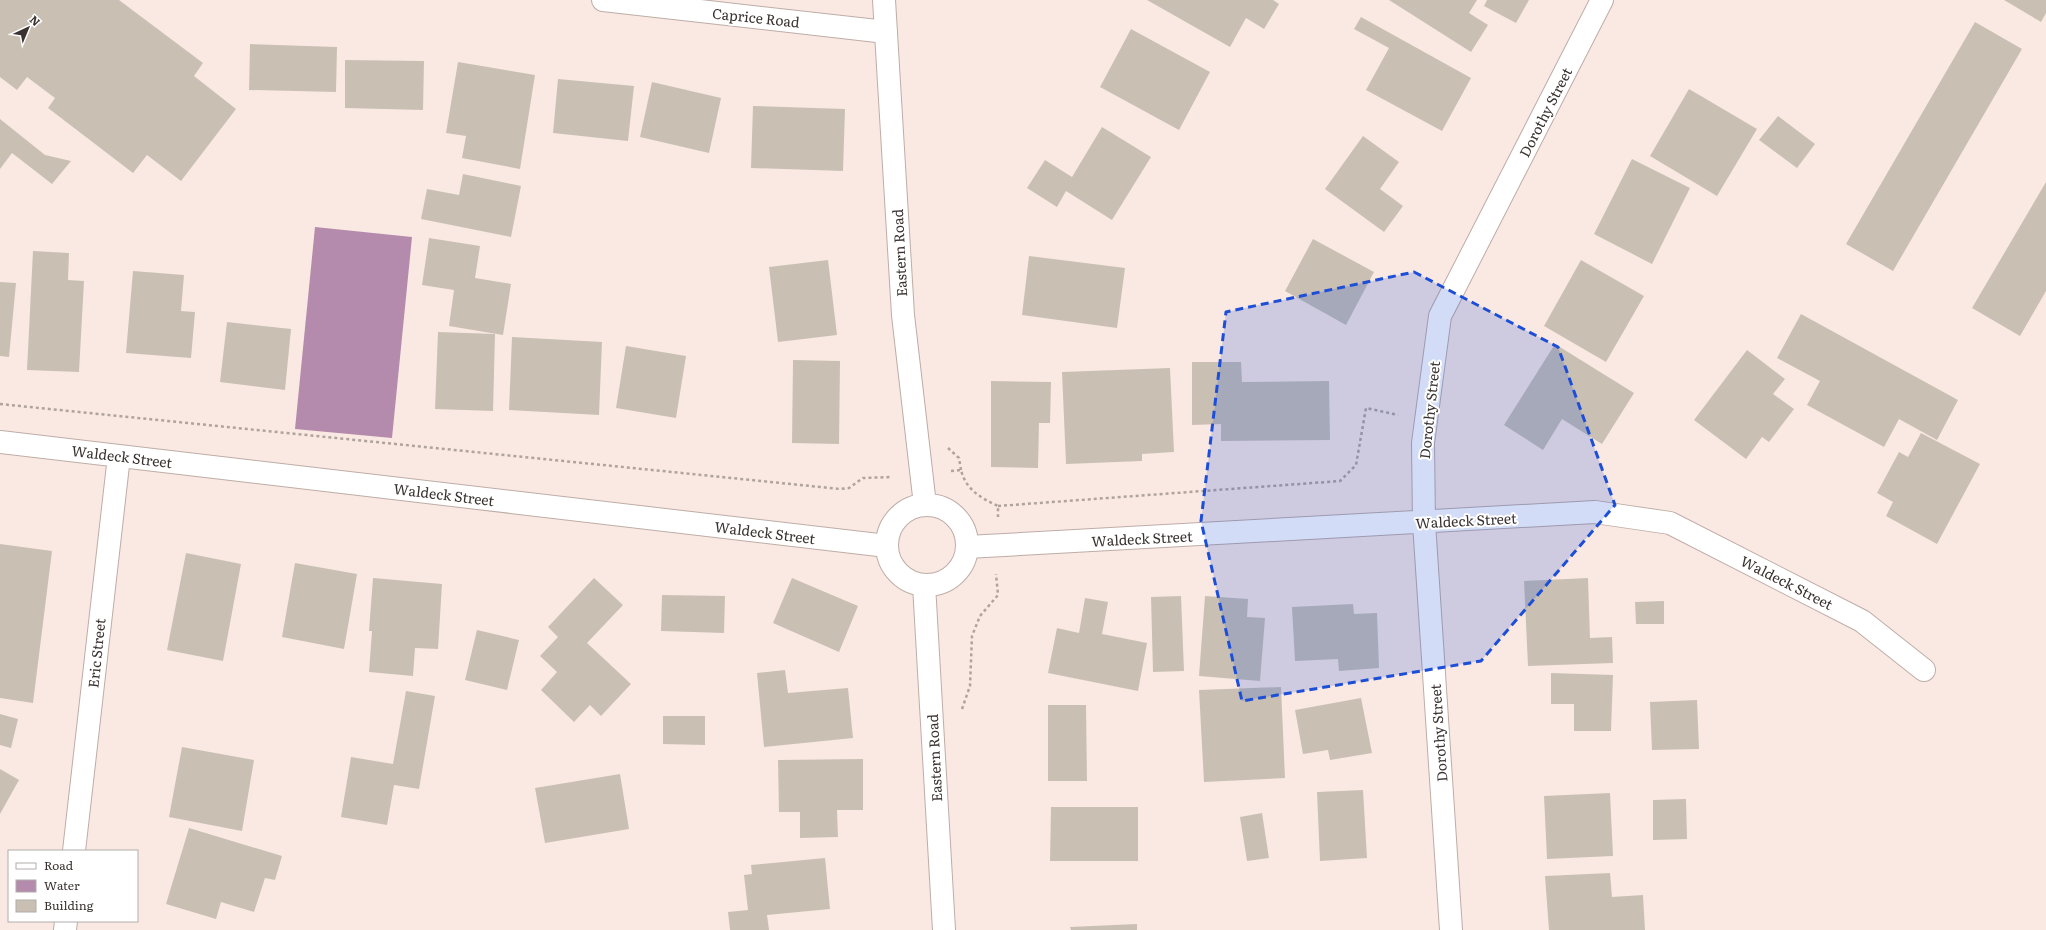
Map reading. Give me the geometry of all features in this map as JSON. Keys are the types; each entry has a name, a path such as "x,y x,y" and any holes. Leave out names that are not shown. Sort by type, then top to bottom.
{"street":[{"name":"Caprice Road","path":"603,0 886,32"},
{"name":"Eastern Road","path":"884,0 903,315 925,505"},
{"name":"Dorothy Street","path":"1451,930 1424,522 1423,443 1440,316 1602,0"},
{"name":"Waldeck Street","path":"0,442 887,546"},
{"name":"Eric Street","path":"74,850 119,456"},
{"path":"925,505 938,507 950,513 960,522 965,534 967,547 964,560 958,571 943,582 924,585 913,583 903,577 894,568 887,546 889,534 894,523 903,514 914,508 925,505"},
{"name":"Waldeck Street","path":"967,547 1595,512 1670,523 1862,621 1924,670"},
{"name":"Eastern Road","path":"924,585 944,930"}],"path":[{"path":"0,404 840,489 849,488 863,478 887,478"},
{"path":"952,471 961,470 968,487 982,498 998,506 1340,481 1356,465 1366,408"},
{"path":"998,506 998,522"},
{"path":"962,713 962,705 970,686 972,636 980,616 998,595 997,582"}],"highlighted area":[{"path":"1414,272 1558,347 1615,505 1481,661 1242,701 1201,521 1226,312"}],"water":[{"path":"315,227 412,237 392,438 295,429"}],"building":[{"path":"0,0 119,0 203,63 194,76 236,109 181,181 147,155 133,173 48,108 55,98 27,77 17,90 0,77"},
{"path":"1147,0 1273,0 1279,4 1264,29 1246,18 1230,47"},
{"path":"1389,0 1477,0 1469,13 1488,25 1471,52"},
{"path":"1487,0 1529,0 1516,23 1484,6"},
{"path":"2004,0 2046,0 2046,13 2041,22"},
{"path":"1361,17 1471,78 1442,131 1366,90 1389,48 1354,29"},
{"path":"1975,22 2022,49 1893,271 1846,244"},
{"path":"1131,29 1210,72 1179,130 1100,87"},
{"path":"250,44 337,47 336,92 249,90"},
{"path":"345,60 424,61 423,110 345,108"},
{"path":"458,62 535,75 520,169 462,158 466,136 446,133"},
{"path":"558,79 634,86 628,141 553,133"},
{"path":"652,82 721,98 709,153 640,137"},
{"path":"1689,89 1757,129 1717,196 1650,156"},
{"path":"753,106 845,109 843,171 751,168"},
{"path":"1778,116 1815,144 1797,168 1759,140"},
{"path":"0,119 45,155 71,161 52,184 12,153 0,169"},
{"path":"1102,127 1151,157 1112,220 1066,191 1057,207 1027,188 1045,160 1072,177"},
{"path":"1363,136 1399,162 1380,189 1403,206 1384,232 1325,189"},
{"path":"1632,159 1690,188 1652,264 1594,234"},
{"path":"463,174 521,186 511,237 421,219 427,189 459,195"},
{"path":"2046,182 2046,291 2020,336 1972,308"},
{"path":"429,238 480,246 475,278 511,284 503,335 449,326 454,290 422,285"},
{"path":"1313,239 1374,272 1346,325 1285,291"},
{"path":"33,251 69,253 68,280 84,281 79,372 27,370"},
{"path":"1029,256 1125,268 1117,328 1022,315"},
{"path":"828,260 837,335 778,342 769,267"},
{"path":"1581,260 1644,296 1606,362 1544,326"},
{"path":"133,271 184,275 181,311 195,312 191,358 126,353"},
{"path":"0,282 16,283 9,357 0,356"},
{"path":"1801,314 1958,400 1937,440 1899,419 1884,447 1807,405 1820,381 1777,358"},
{"path":"227,322 291,329 285,390 220,382"},
{"path":"438,332 495,334 493,411 435,409"},
{"path":"512,337 602,342 599,415 509,410"},
{"path":"1555,344 1634,393 1602,444 1562,419 1543,450 1504,425"},
{"path":"626,346 686,356 676,418 616,408"},
{"path":"1747,350 1785,379 1773,394 1794,409 1769,442 1762,437 1746,459 1694,420"},
{"path":"793,360 840,361 839,444 792,443"},
{"path":"1192,362 1241,362 1242,382 1329,381 1330,440 1221,441 1221,424 1192,425"},
{"path":"1170,368 1174,452 1142,454 1142,461 1066,464 1062,372"},
{"path":"991,381 1051,382 1050,423 1039,423 1038,468 991,467"},
{"path":"1921,433 1980,464 1937,544 1886,516 1893,502 1877,493 1899,452 1908,457"},
{"path":"0,544 52,551 33,703 0,698"},
{"path":"186,553 241,564 223,661 167,650"},
{"path":"295,563 357,574 344,649 282,637"},
{"path":"373,578 442,584 438,649 415,648 413,676 369,672 372,631 369,631"},
{"path":"594,578 623,605 587,643 631,684 601,716 590,705 574,722 541,690 557,672 540,656 558,637 548,627"},
{"path":"792,578 858,606 839,652 773,623"},
{"path":"1588,578 1590,638 1612,637 1613,663 1528,666 1524,581"},
{"path":"662,595 725,596 724,633 661,631"},
{"path":"1181,596 1184,671 1153,672 1151,597"},
{"path":"1205,596 1248,599 1247,617 1265,618 1260,681 1199,676"},
{"path":"1085,598 1108,602 1102,634 1147,643 1138,691 1048,673 1057,628 1079,633"},
{"path":"1664,601 1664,624 1636,624 1635,602"},
{"path":"1353,604 1354,614 1377,613 1379,668 1339,671 1338,659 1295,661 1292,607"},
{"path":"477,630 519,640 507,690 465,680"},
{"path":"785,670 788,693 848,688 853,738 764,747 757,673"},
{"path":"1551,673 1613,675 1611,731 1574,731 1574,704 1551,704"},
{"path":"1281,687 1285,778 1204,782 1199,690"},
{"path":"406,691 435,696 419,789 394,785 387,825 341,817 351,757 393,764"},
{"path":"1361,698 1372,753 1330,760 1328,750 1303,754 1295,710"},
{"path":"1697,700 1699,749 1652,750 1650,702"},
{"path":"1048,705 1086,705 1087,781 1048,781"},
{"path":"0,714 18,719 11,748 0,745"},
{"path":"663,716 705,716 705,745 663,744"},
{"path":"182,747 254,760 242,831 169,817"},
{"path":"863,759 863,810 837,810 838,837 800,838 800,812 779,812 778,760"},
{"path":"0,769 19,780 0,814"},
{"path":"620,774 629,829 545,843 535,788"},
{"path":"1363,790 1367,858 1320,861 1317,792"},
{"path":"1610,793 1613,856 1547,859 1544,796"},
{"path":"1686,799 1687,839 1653,840 1653,800"},
{"path":"1051,807 1138,807 1138,861 1050,861"},
{"path":"1262,813 1269,858 1247,861 1240,817"},
{"path":"189,828 282,856 275,880 265,878 254,912 221,902 216,919 166,904"},
{"path":"825,858 830,909 767,915 769,930 730,930 728,912 748,910 744,875 752,874 751,865"},
{"path":"1610,873 1612,897 1643,895 1645,930 1549,930 1545,876"},
{"path":"1137,924 1137,930 1071,930 1070,927"}]}
